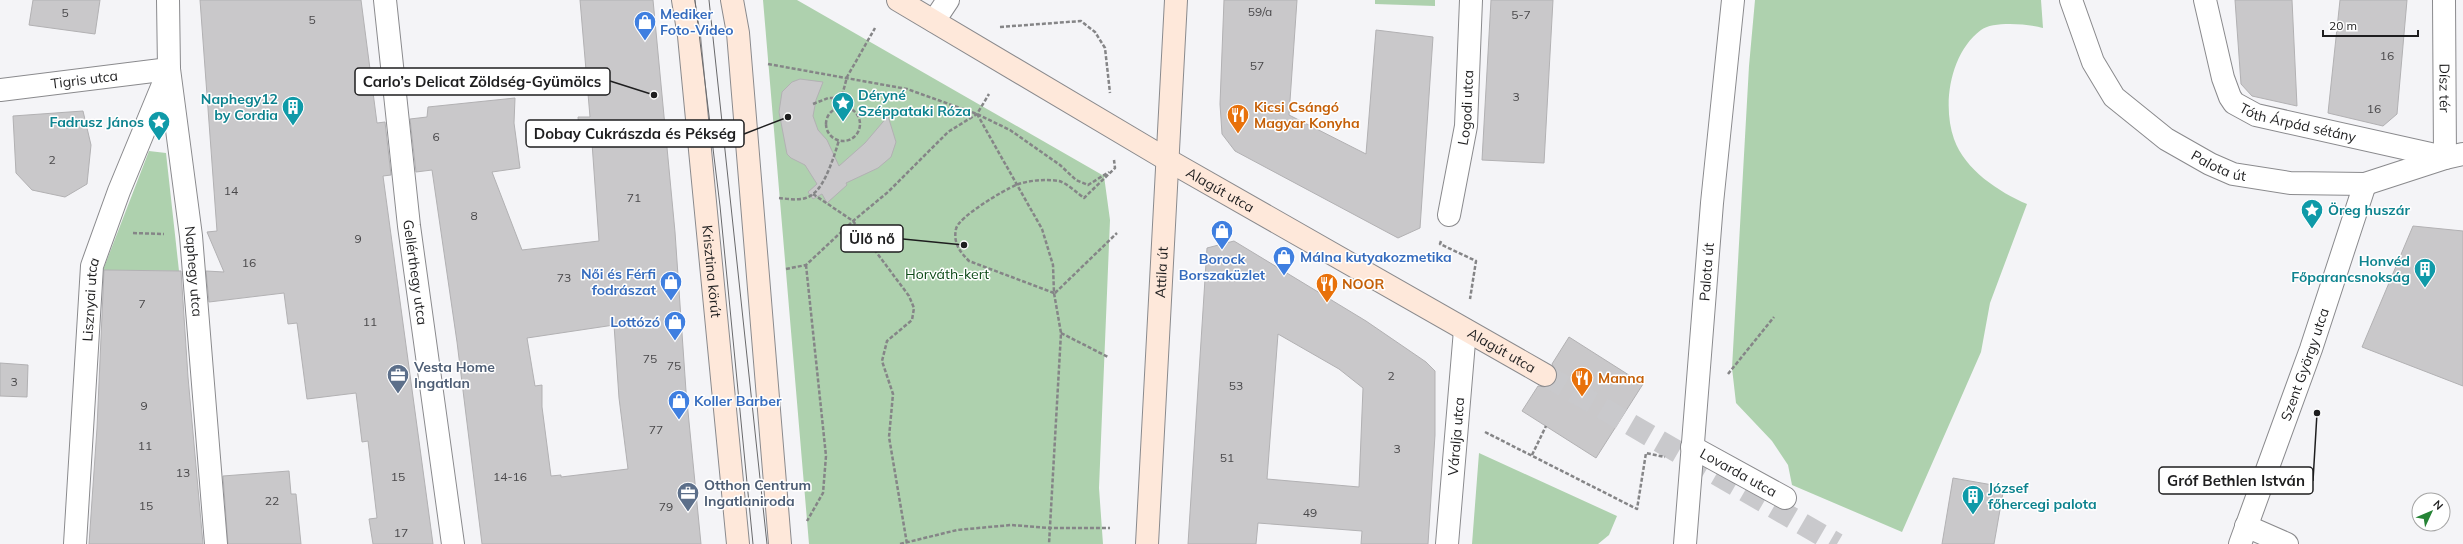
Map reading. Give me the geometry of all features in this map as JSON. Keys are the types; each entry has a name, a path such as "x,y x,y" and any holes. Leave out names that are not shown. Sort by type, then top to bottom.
{"street":[{"name":"Naphegy utca","path":"168,0 170,69 191,236 216,544"},
{"name":"Gellérthegy utca","path":"385,0 409,226 453,544"},
{"name":"Krisztina körút","path":"683,0 689,36 738,544"},
{"path":"732,0 739,39 780,544"},
{"name":"Alagút utca","path":"898,0 1166,159 1545,375"},
{"path":"934,21 948,0"},
{"name":"Attila út","path":"1146,544 1166,159 1176,0"},
{"name":"Logodi utca","path":"1450,215 1466,126 1471,0"},
{"name":"Palota út","path":"1685,544 1711,210 1733,0"},
{"name":"Palota út","path":"2071,0 2093,62 2114,97 2166,139 2210,164 2233,174 2290,183 2365,184 2454,156"},
{"name":"Tóth Árpád sétány","path":"2205,0 2223,78 2234,103 2256,115 2454,156"},
{"name":"Dísz tér","path":"2444,0 2454,156"},
{"name":"Tigris utca","path":"0,90 170,69"},
{"name":"Lisznyai utca","path":"75,544 92,266 118,191 170,69"},
{"name":"Szent György utca","path":"2243,535 2311,349 2365,184"},
{"name":"Váralja utca","path":"1447,544 1465,330"},
{"name":"Lovarda utca","path":"1692,447 1785,498"},
{"path":"2243,535 2287,544"}],"path":[{"path":"1022,25 1081,21 1095,32 1105,48 1110,88"},
{"path":"839,107 847,77 876,28"},
{"path":"766,64 847,77 907,89 977,114 1010,130 1060,165 1076,180 1088,185 1115,168 1084,198 1060,182 1038,180 1017,185 965,216 956,228 955,240 959,252 969,261 1054,293"},
{"path":"783,269 806,265 853,221 888,192 948,132 977,114 989,94"},
{"path":"813,104 828,98 842,98"},
{"path":"839,107 850,108 858,114 860,125 853,138 839,140 829,134 826,124 829,113 839,107"},
{"path":"977,114 1042,229 1053,265 1054,293 1061,333 1049,544"},
{"path":"776,198 798,200 813,194 824,179 839,140"},
{"path":"813,194 853,221 909,296 914,308 912,320 887,341 882,361 893,394 889,437 907,543"},
{"path":"104,231 191,236"},
{"path":"1054,293 1117,233"},
{"path":"1465,330 1476,261"},
{"path":"806,265 826,456 823,493 806,522"},
{"path":"1724,379 1774,317"},
{"path":"1061,333 1108,357"},
{"path":"1457,418 1637,509 1646,453 1657,455"},
{"path":"1532,456 1546,426"},
{"path":"900,544 957,530 1011,525 1050,528 1110,528"}],"green space":[{"name":"Horváth-kert","path":"763,0 797,0 1104,176 1110,220 1099,488 1103,544 809,544"},
{"path":"1375,0 1435,0 1435,6 1375,4"},
{"path":"1755,0 2041,0 2043,28 2029,25 2002,24 1987,27 1981,30 1970,40 1962,52 1951,80 1949,96 1950,125 1959,150 1966,161 1984,179 2005,193 2027,204 1990,303 1981,352 1902,532 1792,485 1788,465 1772,441 1736,403 1732,368 1749,66"},
{"path":"149,151 166,153 179,271 103,270"},
{"path":"1479,453 1617,516 1609,535 1598,544 1472,544"}],"building":[{"path":"33,0 100,0 95,34 29,25"},
{"path":"200,0 361,0 377,123 385,122 391,175 383,176 433,544 373,544 369,519 377,518 368,441 362,442 356,393 307,399 297,323 288,324 284,293 209,302 206,271 224,272 207,232 217,231"},
{"path":"580,0 653,0 675,232 686,391 701,544 482,544 457,342 432,170 416,172 410,119 427,117 428,107 515,98 514,123 520,168 492,172 522,250 599,241 592,143 580,144 578,117 590,117","holes":["614,325 619,398 628,469 561,477 561,475 551,476 542,407 542,385 535,386 527,338"]},
{"path":"1224,0 1297,0 1289,115 1366,154 1376,30 1433,37 1420,228 1398,238 1235,151 1222,134 1220,104"},
{"path":"1491,0 1553,0 1544,163 1482,160"},
{"path":"2235,0 2292,0 2297,106 2252,96 2241,84"},
{"path":"2340,0 2407,0 2397,114 2383,126 2328,113"},
{"path":"800,79 823,82 816,100 813,116 818,130 827,140 839,166 865,143 888,116 896,142 891,157 878,168 846,183 847,185 827,203 822,194 813,199 808,192 817,184 805,165 791,158 787,154 779,112 782,92 792,82"},
{"path":"83,111 91,145 87,184 65,197 32,190 16,173 13,116"},
{"name":"Honvéd Főparancsnokság","path":"2413,226 2463,231 2463,386 2362,347"},
{"path":"1234,241 1366,321 1426,362 1435,371 1435,435 1428,544 1361,544 1362,531 1258,523 1256,544 1188,544 1207,248","holes":["1278,334 1339,369 1363,388 1359,487 1267,479"]},
{"path":"104,270 181,271 188,377 203,544 89,544 97,428"},
{"name":"Manna","path":"1569,337 1643,384 1596,458 1522,411 1538,386 1545,387 1556,382 1557,375 1552,364"},
{"path":"0,363 28,365 27,397 0,396"},
{"path":"289,471 291,494 296,494 301,544 228,544 223,476"},
{"name":"József főhercegi palota","path":"1953,478 2004,487 1994,544 1942,544"}],"tunnel":[{"path":"1545,375 1837,544"}],"tram line":[{"path":"695,0 720,206 753,544"},
{"path":"709,0 767,544"}],"place":[{"name":"Mediker Foto-Video","path":"645,42"},
{"name":"Carlo’s Delicat Zöldség-Gyümölcs","path":"654,95"},
{"name":"Dobay Cukrászda és Pékség","path":"788,117"},
{"name":"Déryné Széppataki Róza","path":"843,122"},
{"name":"Naphegy12 by Cordia","path":"293,126"},
{"name":"Kicsi Csángó Magyar Konyha","path":"1238,134"},
{"name":"Fadrusz János","path":"159,142"},
{"name":"Öreg huszár","path":"2312,230"},
{"name":"Ülő nő","path":"964,245"},
{"name":"Borock Borszaküzlet","path":"1222,250"},
{"name":"Málna kutyakozmetika","path":"1284,276"},
{"name":"Honvéd Főparancsnokság","path":"2425,288"},
{"name":"Női és Férfi fodrászat","path":"671,302"},
{"name":"NOOR","path":"1327,304"},
{"name":"Lottózó","path":"675,342"},
{"name":"Vesta Home Ingatlan","path":"398,394"},
{"name":"Manna","path":"1582,398"},
{"name":"Gróf Bethlen István","path":"2317,413"},
{"name":"Koller Barber","path":"679,420"},
{"name":"Otthon Centrum Ingatlaniroda","path":"688,512"},
{"name":"József főhercegi palota","path":"1973,516"}]}
